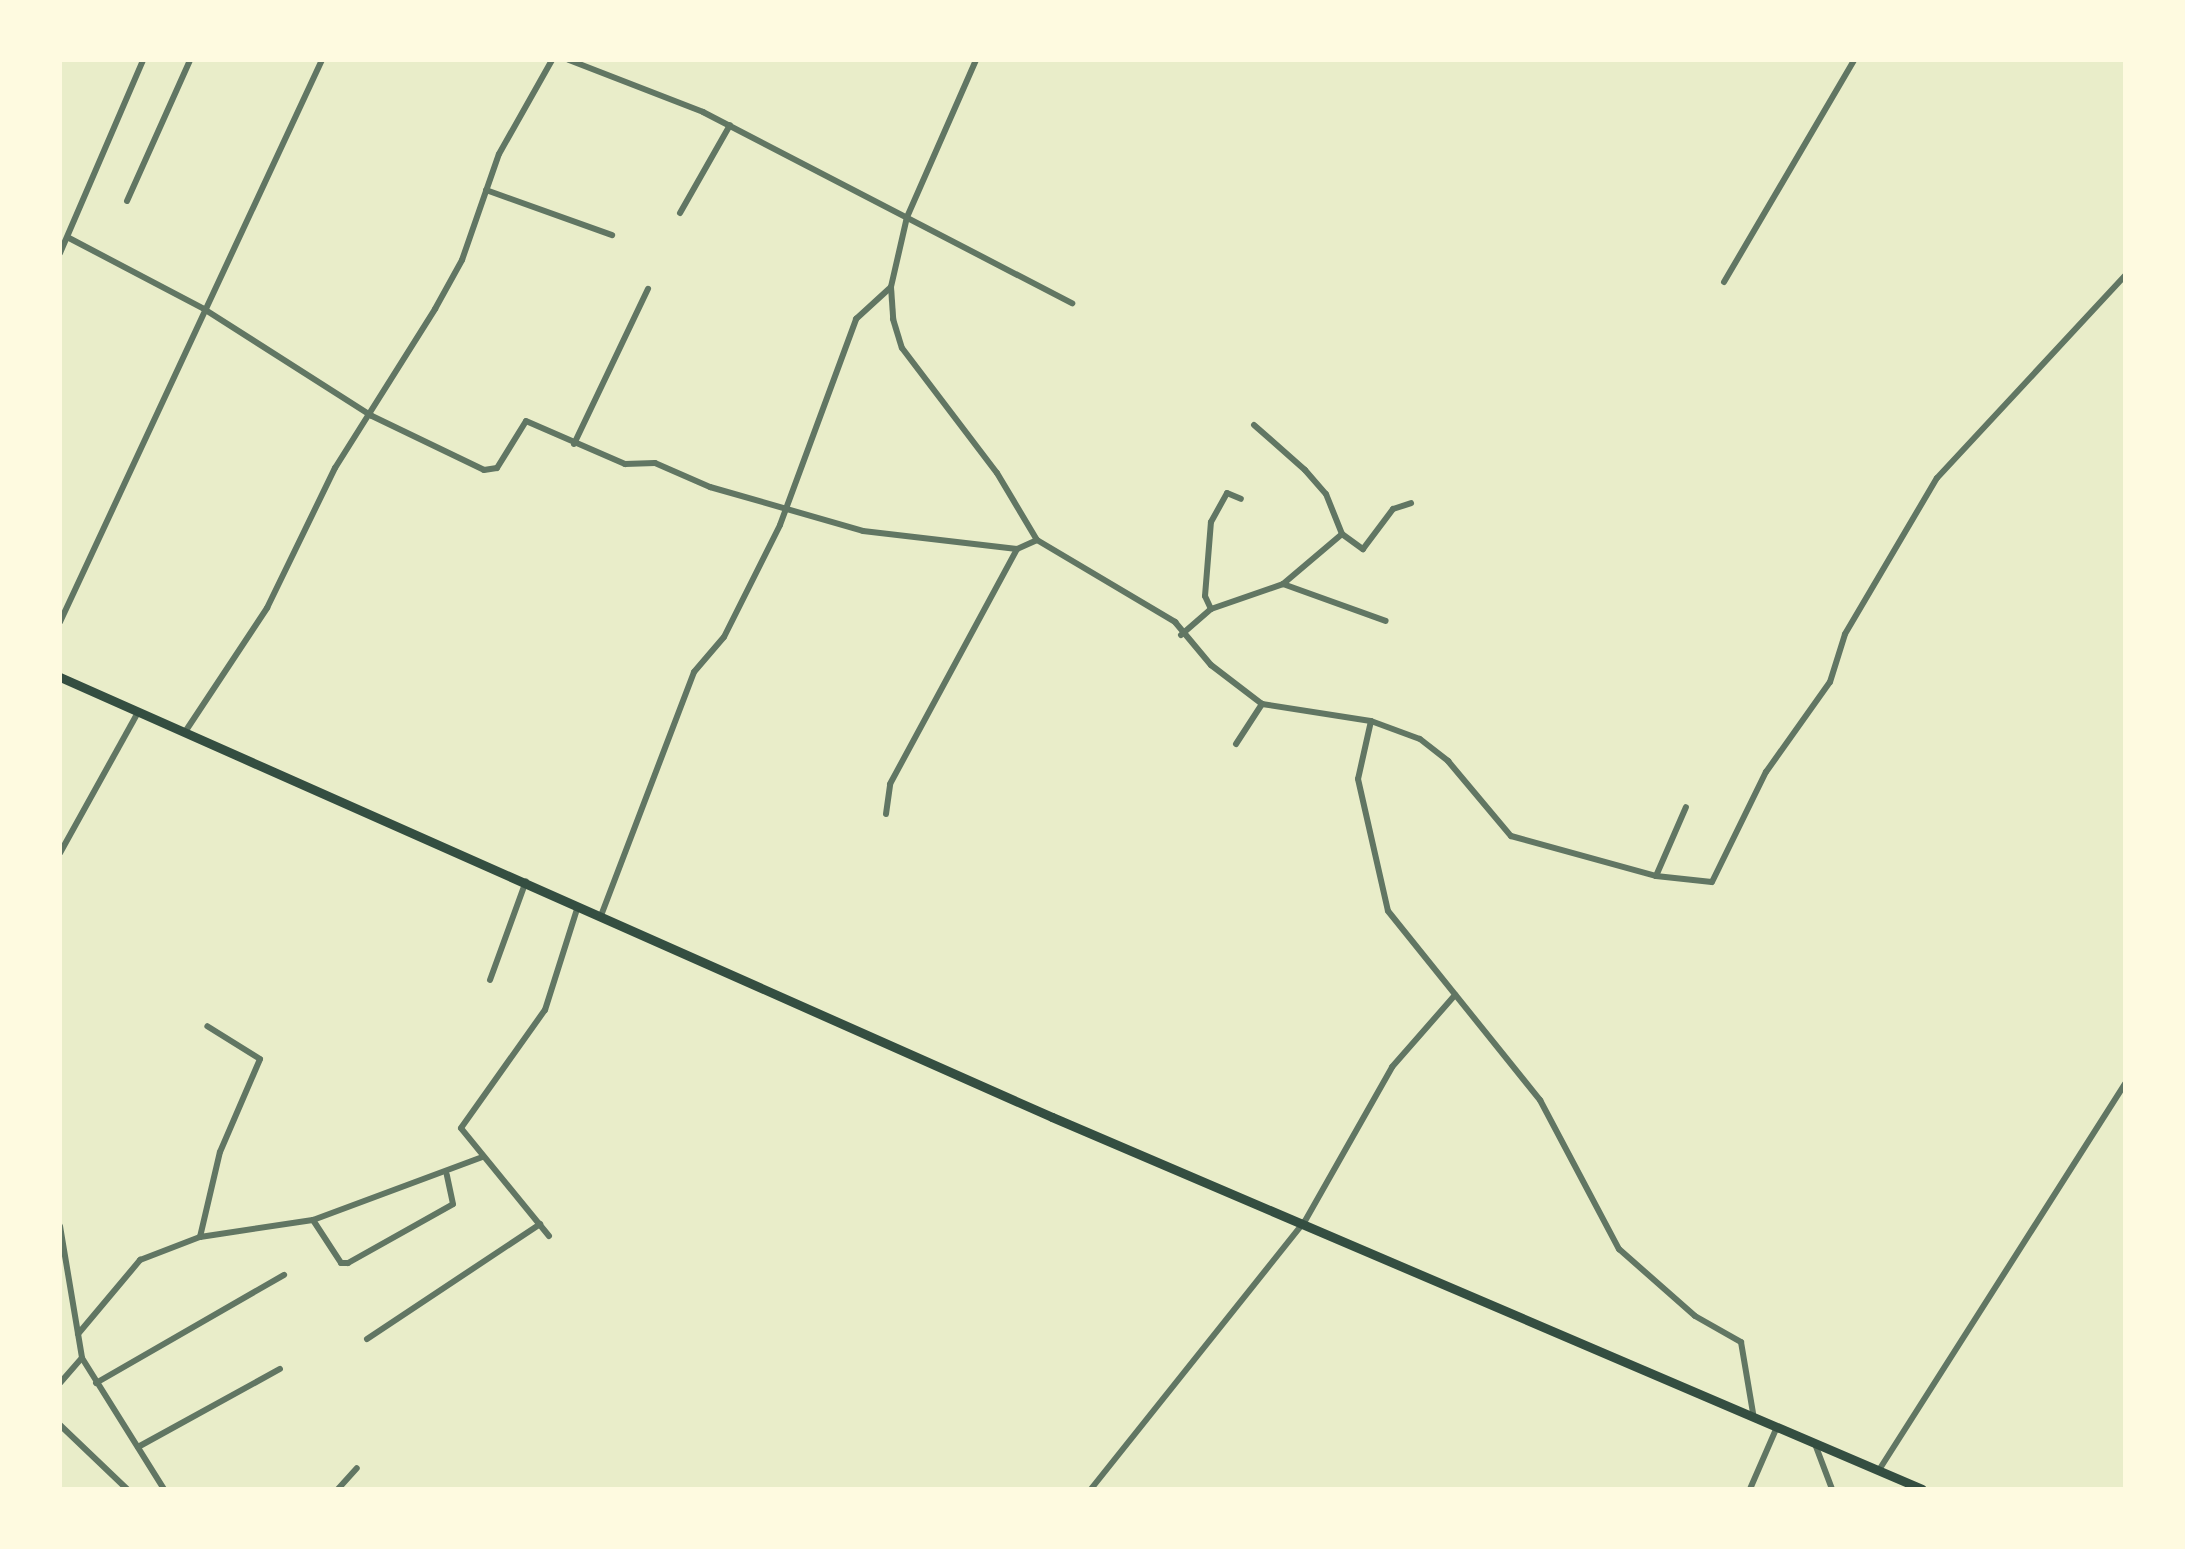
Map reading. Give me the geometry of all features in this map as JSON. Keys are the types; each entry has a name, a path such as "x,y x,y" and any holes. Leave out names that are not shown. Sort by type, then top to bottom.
{"main road":[{"path":"60,677 526,879 1052,1117 1305,1221 1922,1489"}],"street":[{"path":"60,254 143,60"},
{"path":"127,201 190,60"},
{"path":"60,622 322,60"},
{"path":"185,732 267,608 335,468 372,416 462,260 486,190 552,60"},
{"path":"569,60 730,125 1072,303"},
{"path":"976,60 907,217 891,287 902,348 997,474 1037,540 1175,622 1181,635 1262,704 1371,722 1420,739 1448,761 1512,836 1656,876 1712,882 1766,772 1830,682 1845,634 1925,508 1937,478 2125,276"},
{"path":"1724,282 1854,60"},
{"path":"680,213 730,125"},
{"path":"486,190 612,236"},
{"path":"68,238 204,309 372,416 491,472 522,422 625,464 655,464 782,508 933,544 1017,549 1037,540"},
{"path":"602,913 694,672 724,637 782,508 856,319 891,287"},
{"path":"574,444 648,289"},
{"path":"1254,425 1326,494 1342,534 1363,548 1393,509 1411,503"},
{"path":"1212,609 1205,596 1211,522 1228,493 1242,499"},
{"path":"1181,635 1212,609 1283,584 1342,534"},
{"path":"886,814 890,784 1017,549"},
{"path":"1283,584 1386,620"},
{"path":"1236,744 1262,704"},
{"path":"60,854 139,711"},
{"path":"1371,722 1358,779 1388,912 1540,1100 1619,1249 1695,1316 1740,1342 1753,1413"},
{"path":"1656,876 1686,807"},
{"path":"490,980 526,879"},
{"path":"549,1236 462,1128 546,1010 579,905"},
{"path":"1091,1489 1305,1221 1392,1067 1455,994"},
{"path":"200,1238 220,1152 260,1059 206,1026"},
{"path":"1878,1471 2125,1084"},
{"path":"78,1334 140,1260 200,1238 313,1220 448,1174 482,1157"},
{"path":"313,1220 348,1264 452,1204 448,1174"},
{"path":"367,1339 540,1224"},
{"path":"60,1226 82,1358 164,1489"},
{"path":"96,1383 284,1275"},
{"path":"60,1383 82,1358"},
{"path":"138,1447 280,1369"},
{"path":"60,1425 127,1489"},
{"path":"1750,1489 1777,1426"},
{"path":"1815,1443 1832,1489"},
{"path":"338,1489 357,1468"},
{"path":"154,1489 159,1480"}]}
